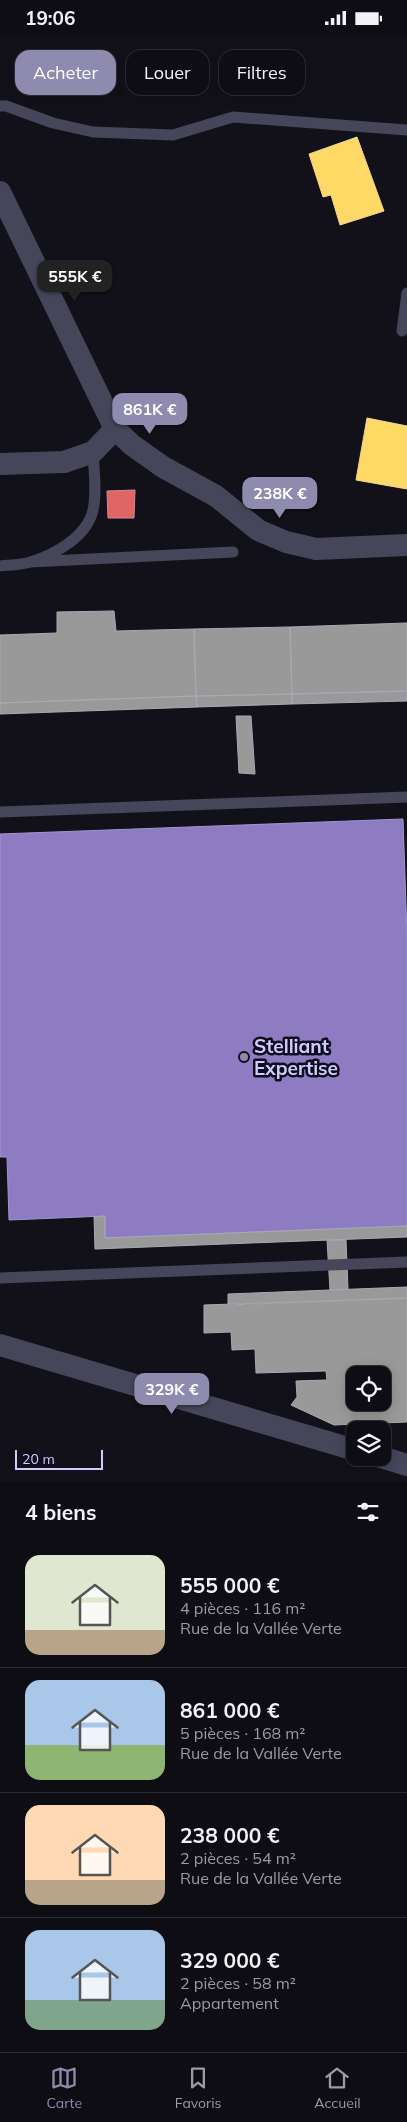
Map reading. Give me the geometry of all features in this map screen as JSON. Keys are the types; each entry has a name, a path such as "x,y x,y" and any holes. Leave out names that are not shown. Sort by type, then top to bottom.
{"street":[{"path":"0,192 115,429 132,445 162,467 216,496 258,530 286,542 316,549 407,545"},
{"path":"0,464 64,462 93,452 115,429"},
{"path":"0,1345 346,1447"},
{"path":"391,1460 407,1465"}],"lane":[{"path":"0,106 6,105 53,123 93,132 173,135 233,117 407,130"},
{"path":"402,331 407,293"},
{"path":"30,562 71,543 84,529 93,511 95,481 93,452"},
{"path":"0,566 30,562 233,551"},
{"path":"0,812 407,797"},
{"path":"0,1278 407,1262"}],"building: Logements":[{"path":"357,137 384,211 340,225 331,195 323,197 309,154"},
{"path":"367,418 407,426 407,489 356,480"}],"building: Commerces":[{"path":"135,490 134,518 108,518 107,491"}],"building: Bureaux":[{"path":"403,819 407,934 407,1226 105,1238 105,1216 9,1220 7,1157 0,1157 0,834"}],"building: Industrie":[{"path":"114,611 116,631 194,629 196,696 0,703 0,635 57,633 57,612"},
{"path":"407,623 407,691 292,694 290,627"},
{"path":"290,627 292,694 196,696 194,629"},
{"path":"407,691 407,701 292,704 292,694"},
{"path":"292,694 292,704 197,707 196,696"},
{"path":"196,696 197,707 0,714 0,703"},
{"path":"236,716 251,716 255,774 239,773"},
{"path":"105,1216 105,1238 407,1226 407,1237 95,1249 94,1217"},
{"path":"327,1240 346,1240 348,1289 330,1290"},
{"path":"407,1287 407,1298 228,1305 228,1294"},
{"path":"407,1298 407,1422 346,1421 346,1425 334,1425 291,1405 297,1397 296,1381 327,1380 326,1371 256,1373 255,1349 232,1350 231,1332 204,1333 204,1305"}],"place":[{"name":"Stelliant Expertise","path":"244,1057"}]}
